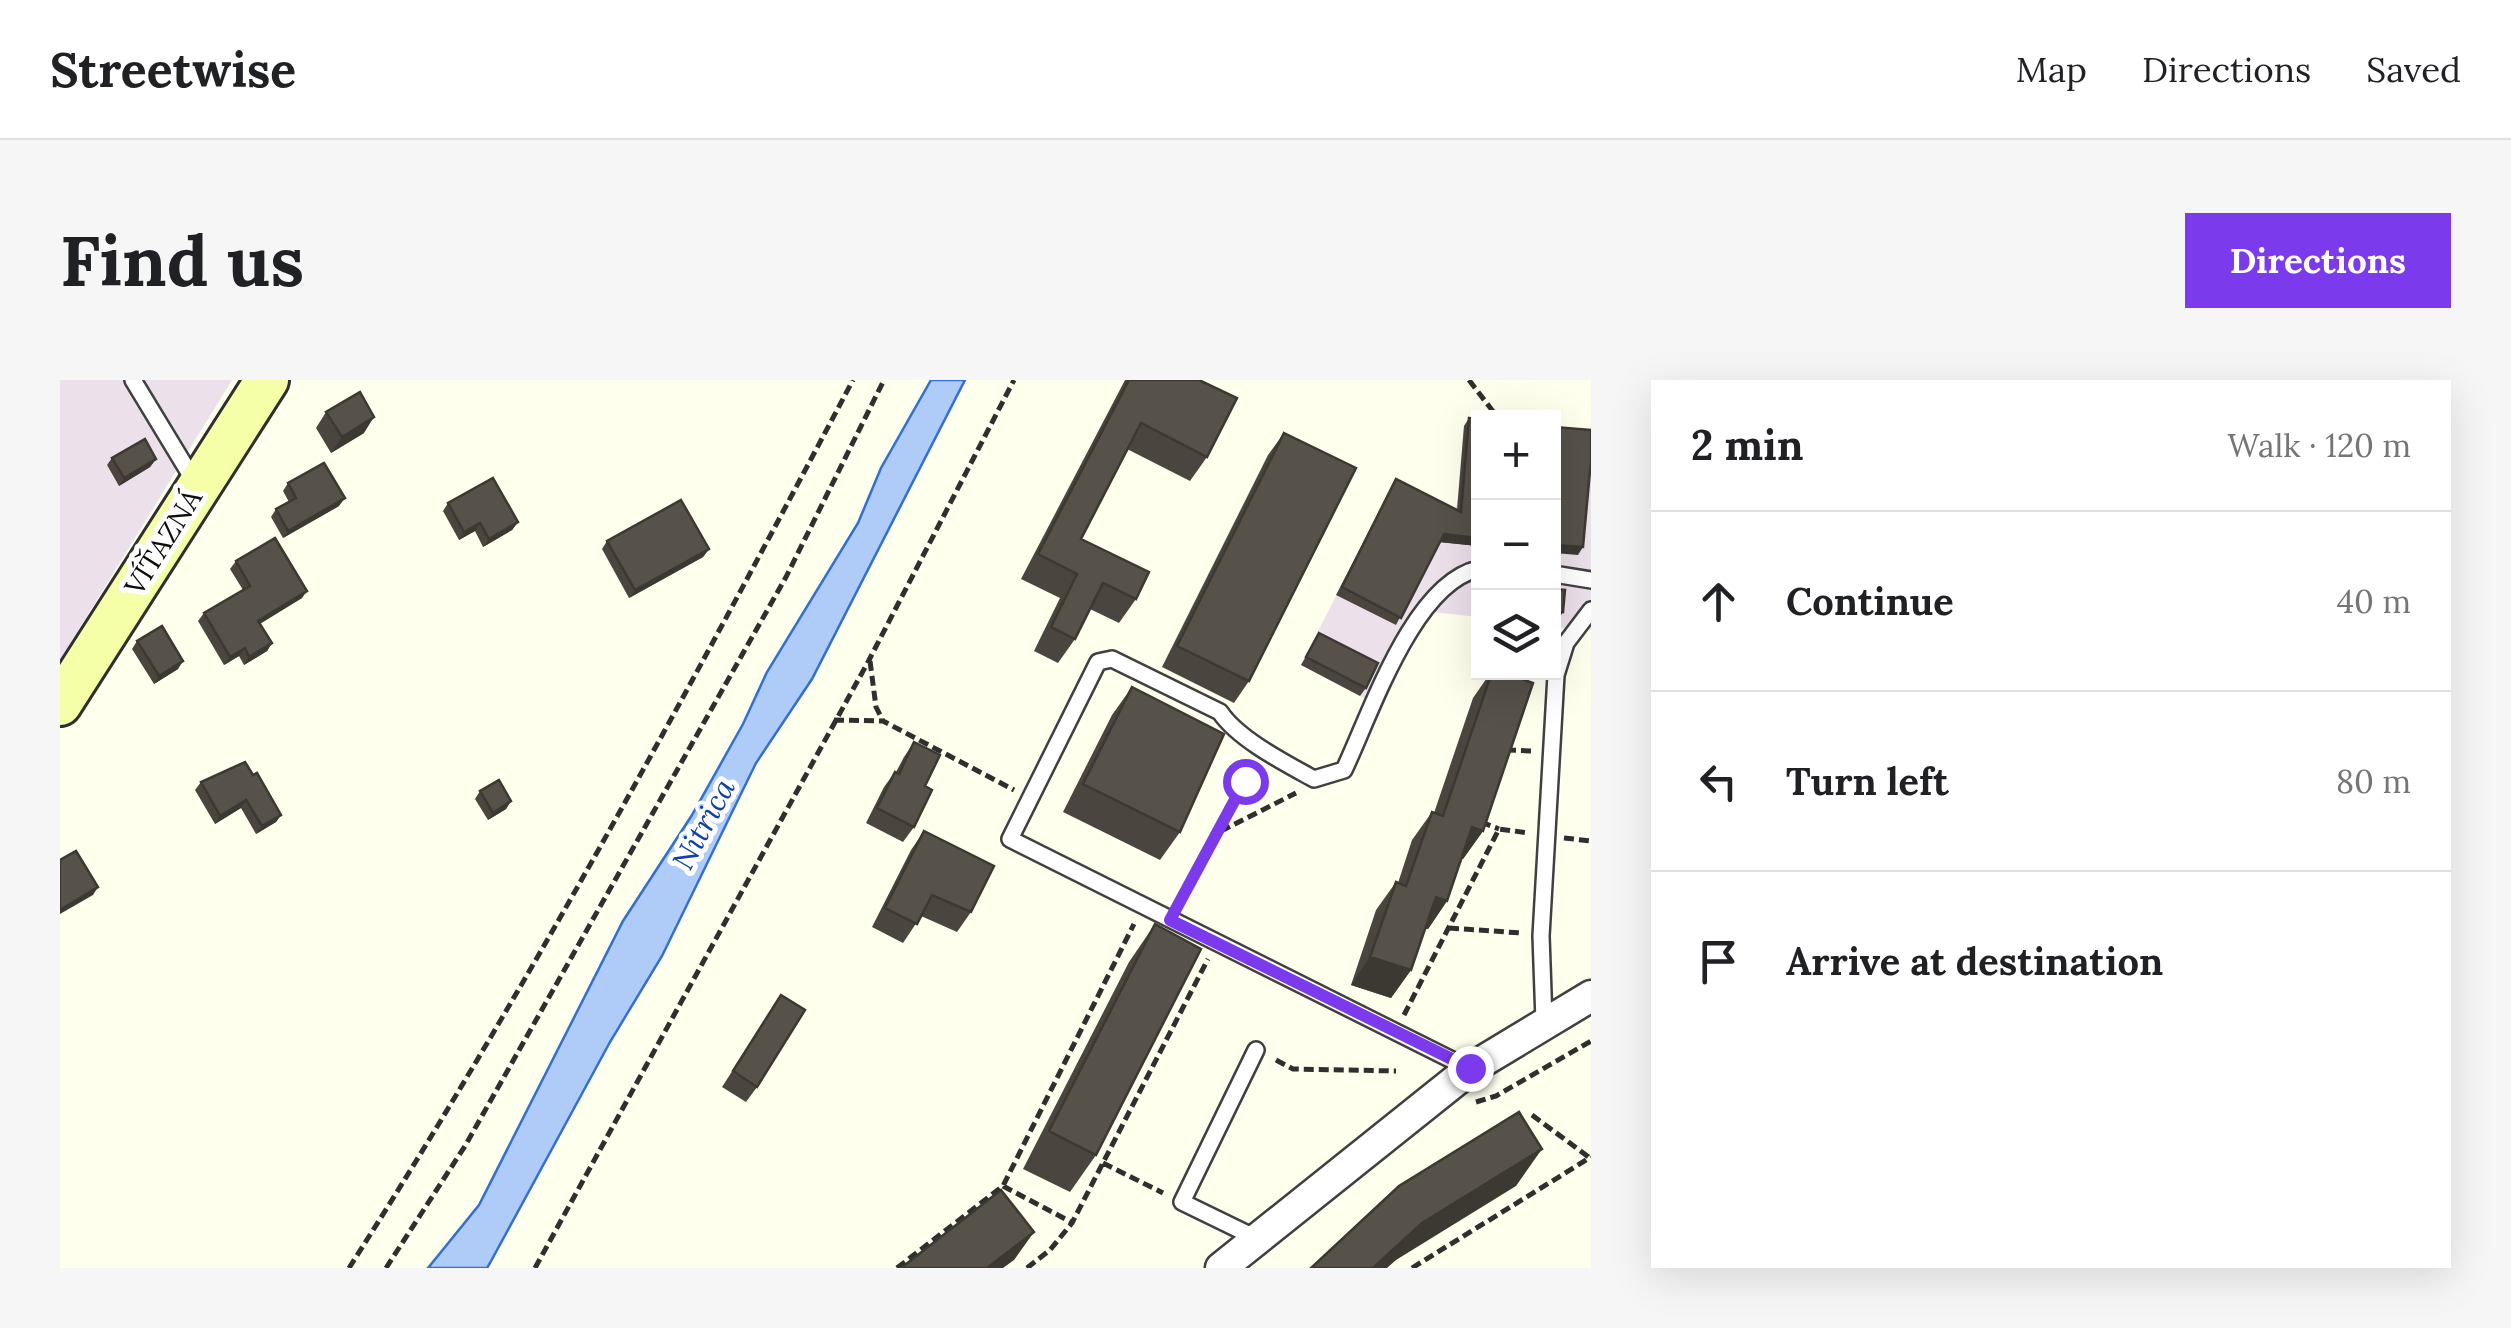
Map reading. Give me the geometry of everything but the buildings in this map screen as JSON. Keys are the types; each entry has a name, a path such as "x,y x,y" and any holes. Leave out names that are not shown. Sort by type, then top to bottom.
{"main road":[{"name":"VÍŤAZNÁ","path":"60,704 267,380"}],"street":[{"path":"1221,1268 1355,1156 1466,1081 1544,1020 1591,996"}],"lane":[{"path":"133,380 198,488"},
{"path":"1466,1081 1396,1031 1010,839 1098,662 1112,659 1220,712 1230,727 1254,739 1263,751 1314,778 1344,770 1414,624 1442,586 1458,574 1471,571"},
{"path":"1561,575 1591,580"},
{"path":"1544,1020 1541,936 1556,675 1566,642 1591,610"},
{"path":"1256,1050 1182,1202 1258,1239"}],"path":[{"path":"349,1268 438,1126 735,603 854,380"},
{"path":"386,1268 466,1146 786,577 884,380"},
{"path":"535,1268 870,658 1014,380"},
{"path":"1469,380 1492,410"},
{"path":"870,658 876,707 883,720"},
{"path":"834,720 883,720 1030,798"},
{"path":"1506,750 1511,735"},
{"path":"1170,920 1263,751"},
{"path":"1218,832 1281,803 1314,778"},
{"path":"1487,806 1481,824 1546,836"},
{"path":"1396,1031 1499,828"},
{"path":"896,1268 1003,1186 1143,906"},
{"path":"1449,928 1519,933"},
{"path":"1027,1268 1050,1250 1072,1223 1216,943"},
{"path":"1466,1081 1479,1104 1591,1041"},
{"path":"1293,1069 1396,1072"},
{"path":"1412,1268 1590,1158 1532,1115"},
{"path":"1103,1163 1182,1202"},
{"path":"1003,1186 1072,1223"}],"shaded area":[{"path":"60,380 232,380 60,660"},
{"path":"1471,419 1471,616 1415,610 1368,700 1301,665 1391,487 1451,516 1457,505 1464,426"},
{"path":"1561,427 1591,429 1591,630 1561,628"}],"water":[{"name":"Nitrica","path":"931,380 965,380 812,679 756,763 662,956 610,1042 490,1263 487,1268 428,1268 479,1205 623,921 692,815 767,672 858,523 881,468"}],"route":[{"path":"1245,781 1170,920 1470,1068"}]}
